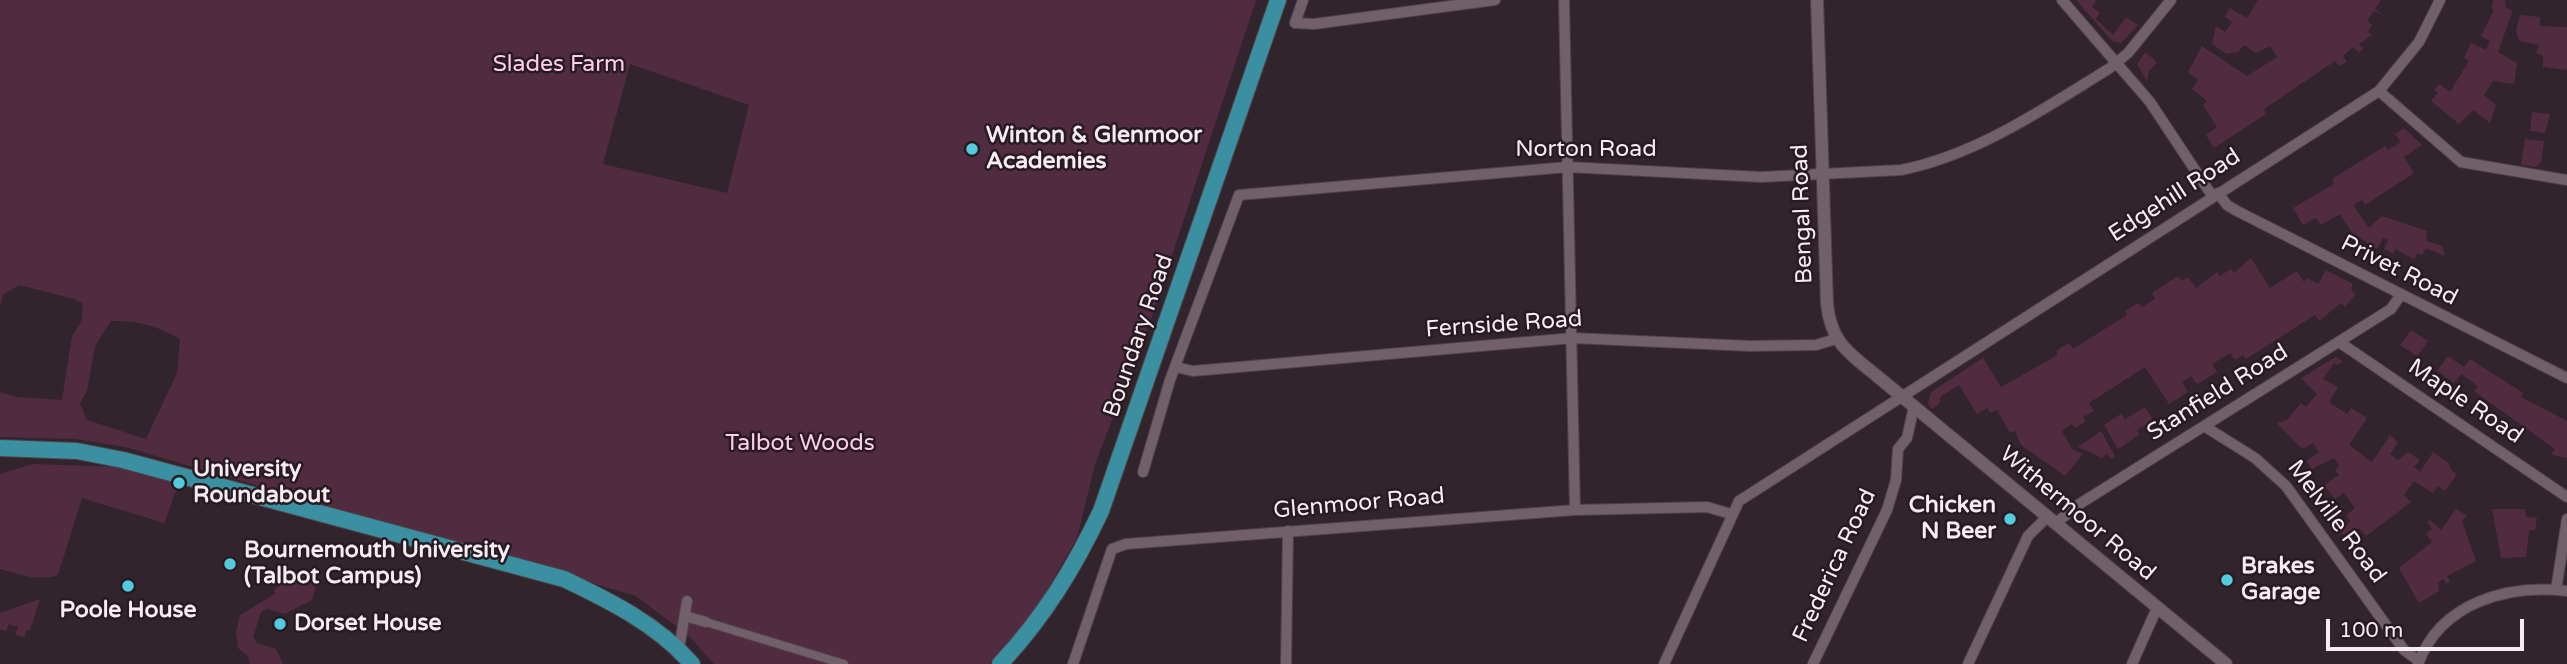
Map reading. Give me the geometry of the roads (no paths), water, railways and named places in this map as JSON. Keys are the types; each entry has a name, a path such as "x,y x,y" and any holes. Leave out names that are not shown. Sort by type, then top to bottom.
{"main road":[{"name":"Boundary Road","path":"1000,664 1055,597 1076,564 1101,511 1278,0"},
{"path":"0,448 29,452 77,451 123,460 564,579 624,608 679,649 692,664"},
{"path":"0,458 29,452"}],"street":[{"path":"1303,0 1295,23 1314,24 1495,0"},
{"path":"1564,0 1575,510"},
{"name":"Bengal Road","path":"1817,0 1827,304 1836,339"},
{"name":"Privet Road","path":"2062,0 2157,111 2215,195 2227,205 2400,296 2567,378"},
{"name":"Norton Road","path":"1143,472 1175,367 1239,195 1568,167 1761,177 1901,170 1954,156 1982,143 2117,63 2171,0"},
{"name":"Edgehill Road","path":"1731,514 1739,502 1751,493 2379,91 2419,42 2440,0"},
{"path":"2379,91 2461,162 2567,180"},
{"name":"Stanfield Road","path":"1968,664 2028,536 2391,309 2400,296"},
{"name":"Fernside Road","path":"1175,367 1193,371 1573,338 1751,345 1816,345 1836,339"},
{"path":"1836,339 1901,396"},
{"name":"Maple Road","path":"2339,342 2567,498"},
{"name":"Withermoor Road","path":"1901,396 2226,664"},
{"name":"Frederica Road","path":"1813,664 1887,510 1896,480 1898,449 1907,438 1914,406"},
{"name":"Melville Road","path":"2204,426 2255,458 2286,486 2404,650 2419,662"},
{"name":"Glenmoor Road","path":"1073,664 1112,549 1126,544 1575,510 1707,507 1731,514"},
{"path":"1664,664 1731,514"},
{"path":"2419,662 2442,627 2476,602 2518,590 2562,591 2567,519"},
{"path":"1286,664 1288,531"},
{"path":"679,649 687,601"},
{"path":"2132,664 2157,608"},
{"path":"685,615 844,664"}],"place":[{"name":"Winton & Glenmoor Academies","path":"972,149"},
{"name":"University Roundabout","path":"179,483"},
{"name":"Chicken N Beer","path":"2010,519"},
{"name":"Bournemouth University (Talbot Campus)","path":"230,564"},
{"name":"Brakes Garage","path":"2227,580"},
{"name":"Poole House","path":"128,586"},
{"name":"Dorset House","path":"280,624"}],"park label":[{"name":"Slades Farm","path":"559,65"},
{"name":"Talbot Woods","path":"800,444"}]}
